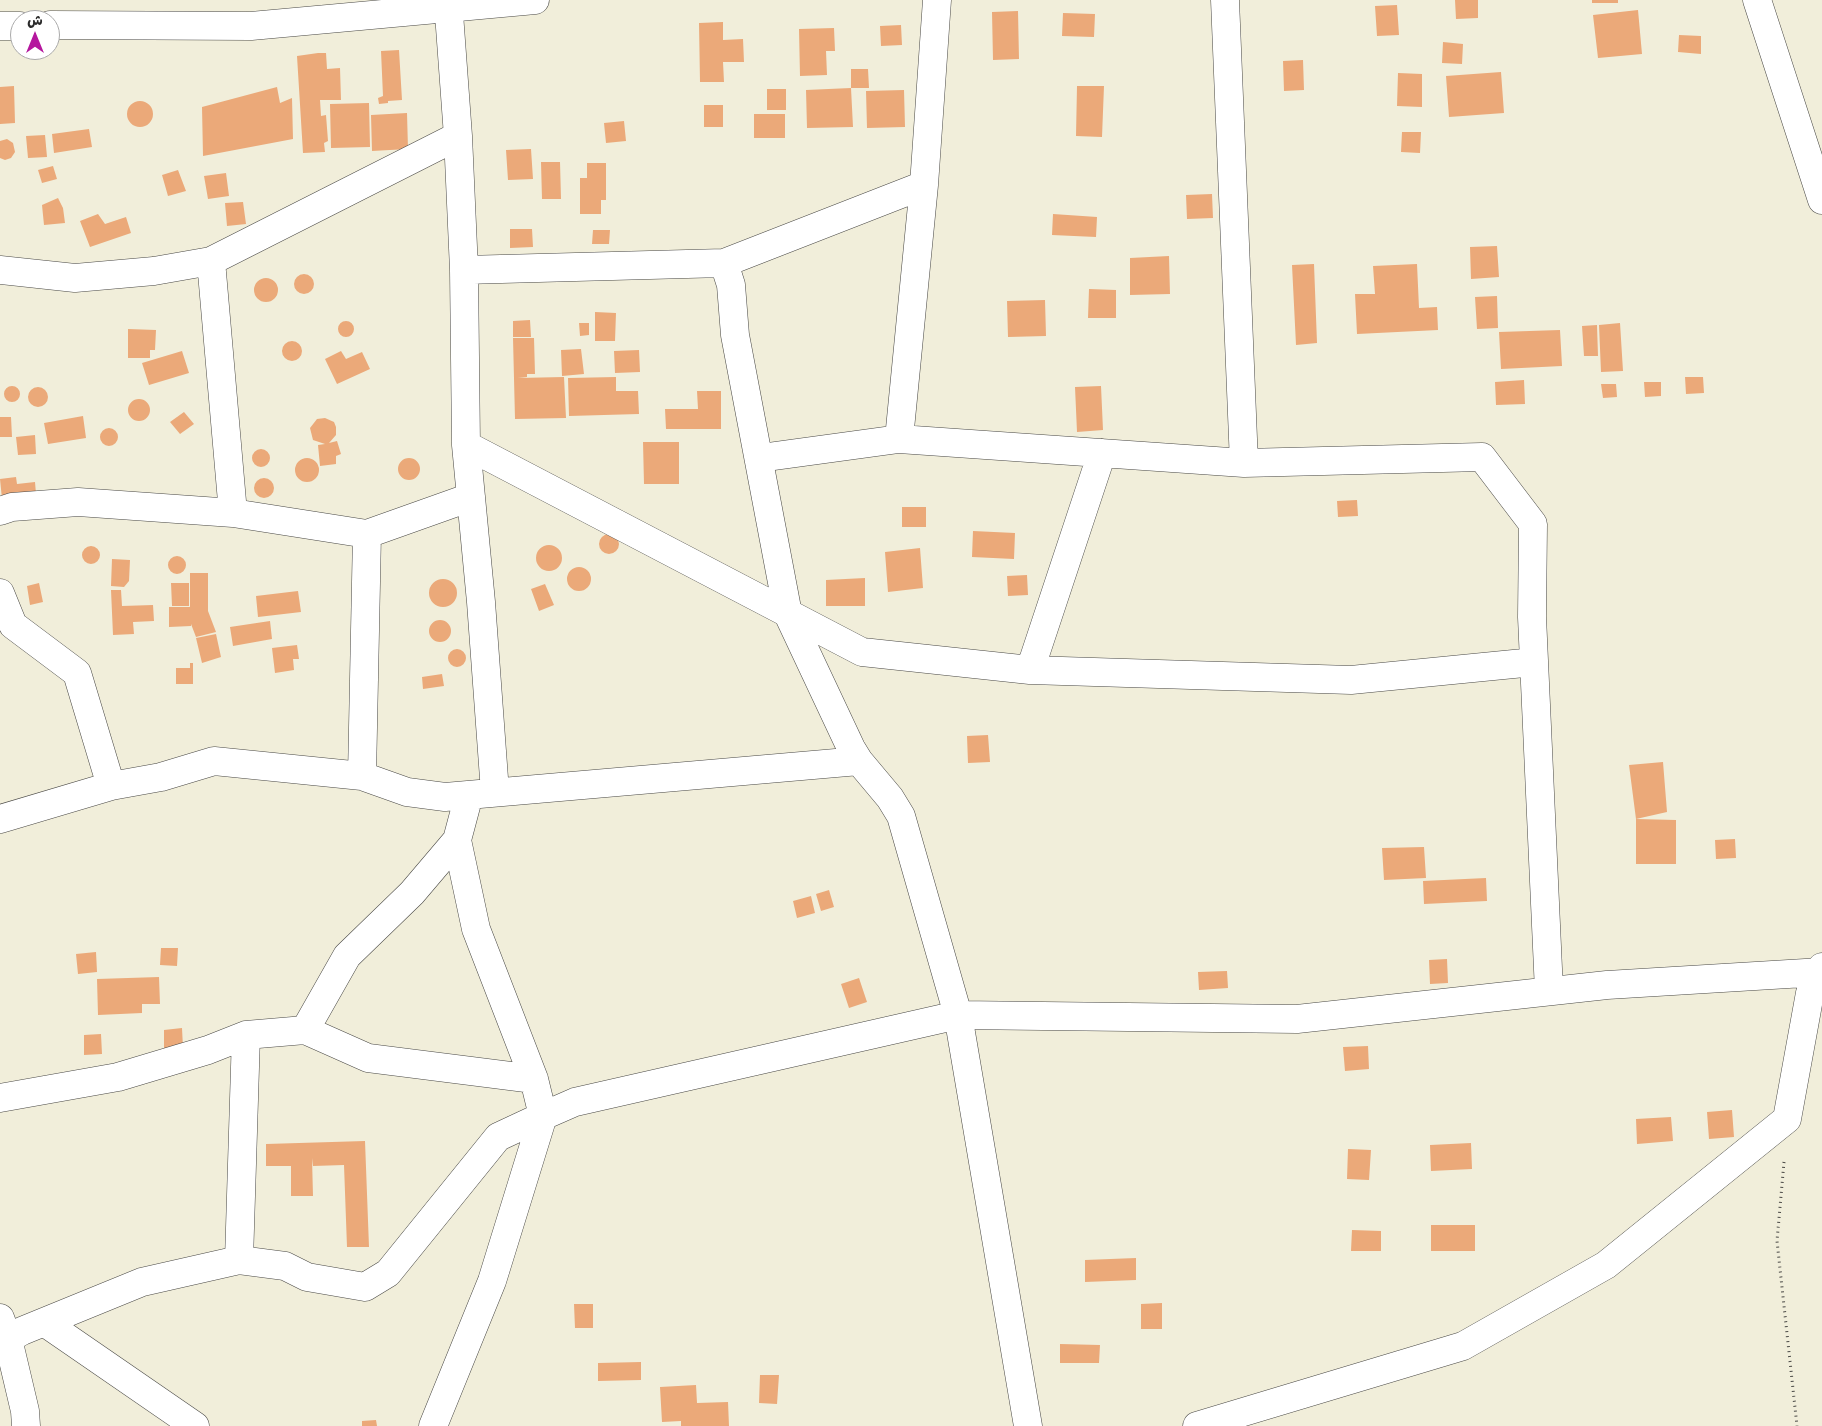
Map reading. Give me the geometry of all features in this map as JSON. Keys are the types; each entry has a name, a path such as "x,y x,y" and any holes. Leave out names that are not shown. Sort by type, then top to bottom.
{"street":[{"path":"60,25 251,26 448,3 535,0"},
{"path":"900,439 924,186 938,0"},
{"path":"1224,0 1244,463"},
{"path":"1757,0 1822,200"},
{"path":"305,1030 347,956 412,893 456,840 482,793 471,498 466,445 464,270 458,136 448,3"},
{"path":"0,270 75,278 154,271 211,261 458,136"},
{"path":"464,270 724,263 924,186"},
{"path":"211,261 233,513"},
{"path":"724,263 731,285 735,334 760,458 788,614 859,761 890,798 900,816 958,1015 1028,1426"},
{"path":"760,458 900,439 1244,463 1482,457 1533,524 1532,617 1549,991"},
{"path":"466,445 862,652 1030,670 1351,680 1534,662"},
{"path":"1030,670 1102,453"},
{"path":"0,511 12,507 78,502 233,513 367,534 471,498"},
{"path":"362,776 367,534"},
{"path":"0,593 13,625 76,673 111,786"},
{"path":"0,819 111,786 161,777 214,761 362,776 407,792 445,797 859,761"},
{"path":"433,1426 492,1281 543,1116 534,1079 476,929 456,840"},
{"path":"26,1426 25,1411 3,1332 44,1322 142,1282 239,1260 285,1266 307,1277 365,1287 388,1273 498,1137 575,1102 958,1015 1297,1019 1607,985 1821,970 1810,993 1787,1119 1606,1264 1463,1346 1197,1426"},
{"path":"0,1098 118,1077 208,1050 246,1034 305,1030 368,1058 534,1079"},
{"path":"239,1260 246,1034"},
{"path":"44,1322 195,1426"}],"path":[{"path":"1787,1119 1777,1241 1797,1426"}],"building":[{"path":"1455,0 1478,0 1478,18 1456,19"},
{"path":"1592,0 1618,0 1618,3 1592,3"},
{"path":"1397,5 1399,35 1377,36 1375,6"},
{"path":"1638,10 1642,54 1598,58 1593,15"},
{"path":"1018,11 1019,59 993,60 992,12"},
{"path":"1063,13 1095,14 1094,37 1062,36"},
{"path":"723,22 723,40 743,39 744,62 723,62 724,82 700,82 699,23"},
{"path":"901,25 902,45 881,46 880,26"},
{"path":"834,28 835,51 826,51 827,75 800,76 799,29"},
{"path":"1679,35 1701,36 1701,54 1678,52"},
{"path":"1443,42 1463,44 1462,64 1442,63"},
{"path":"399,50 402,100 379,104 378,98 383,96 381,51"},
{"path":"326,53 327,69 340,68 341,100 320,100 321,116 326,115 328,141 324,143 325,152 303,153 297,56"},
{"path":"1303,60 1304,90 1284,91 1283,61"},
{"path":"851,69 868,69 869,88 851,88"},
{"path":"1501,72 1504,113 1449,117 1446,76"},
{"path":"1398,73 1422,74 1422,107 1397,106"},
{"path":"14,86 15,123 0,124 0,87"},
{"path":"1077,86 1104,86 1102,137 1076,136"},
{"path":"277,87 280,103 292,98 293,139 203,156 202,107"},
{"path":"851,88 853,127 807,128 806,90"},
{"path":"767,89 786,89 786,110 767,110"},
{"path":"904,90 905,127 867,128 866,91"},
{"path":"140,101 149,105 153,114 149,123 140,127 131,123 127,114 131,105"},
{"path":"369,103 370,147 331,148 330,104"},
{"path":"704,105 723,105 723,127 704,127"},
{"path":"407,113 408,149 372,151 371,115"},
{"path":"754,114 785,114 785,138 754,138"},
{"path":"624,121 626,141 606,143 604,123"},
{"path":"89,129 92,147 54,153 52,134"},
{"path":"1402,132 1421,132 1420,153 1401,152"},
{"path":"45,135 47,157 28,158 26,136"},
{"path":"7,139 13,143 15,152 11,158 5,160 0,158 0,141"},
{"path":"531,149 533,179 508,180 506,150"},
{"path":"541,162 560,162 561,199 542,199"},
{"path":"587,163 606,163 606,200 601,200 601,214 580,214 580,178 587,178"},
{"path":"53,166 57,179 42,183 38,170"},
{"path":"178,170 186,191 168,196 162,175"},
{"path":"226,173 229,196 208,199 204,176"},
{"path":"1212,194 1213,218 1187,219 1186,195"},
{"path":"58,198 63,208 65,223 44,225 42,205"},
{"path":"243,202 246,224 227,226 225,203"},
{"path":"98,214 105,224 126,217 131,233 90,247 80,221"},
{"path":"1053,214 1097,217 1096,237 1052,235"},
{"path":"510,229 532,229 533,247 510,248"},
{"path":"593,230 610,230 609,244 592,244"},
{"path":"1497,246 1499,277 1471,279 1470,247"},
{"path":"1169,256 1170,294 1130,295 1130,258"},
{"path":"1314,264 1317,343 1296,345 1292,265"},
{"path":"1417,264 1419,308 1437,307 1438,330 1357,334 1355,294 1375,294 1373,266"},
{"path":"304,274 311,277 314,284 311,291 304,294 297,291 294,284 297,277"},
{"path":"266,278 274,282 278,290 274,298 266,302 258,298 254,290 258,282"},
{"path":"1089,289 1116,290 1116,318 1088,318"},
{"path":"1497,296 1498,328 1477,329 1475,297"},
{"path":"1045,300 1046,336 1008,337 1007,301"},
{"path":"595,312 616,313 615,341 595,341"},
{"path":"530,320 531,337 513,337 513,321"},
{"path":"346,321 352,323 354,329 352,335 346,337 340,335 338,329 340,323"},
{"path":"579,323 589,323 589,335 580,336"},
{"path":"1620,323 1623,371 1601,372 1599,325"},
{"path":"1597,325 1598,356 1584,356 1582,326"},
{"path":"128,329 156,330 155,350 150,350 150,358 128,358"},
{"path":"1560,330 1562,366 1501,369 1499,332"},
{"path":"513,338 534,338 535,374 527,374 527,377 518,378 564,377 566,418 515,419"},
{"path":"292,341 299,344 302,351 299,358 292,361 285,358 282,351 285,344"},
{"path":"581,349 584,374 562,376 561,350"},
{"path":"639,350 640,372 615,373 614,351"},
{"path":"182,351 189,373 149,385 142,363"},
{"path":"341,351 346,359 362,352 370,369 337,384 325,359"},
{"path":"616,377 616,391 638,391 639,414 569,416 568,378"},
{"path":"1685,377 1703,377 1704,393 1686,394"},
{"path":"1524,380 1525,404 1496,405 1495,382"},
{"path":"1644,382 1661,382 1661,396 1645,397"},
{"path":"1601,384 1616,384 1617,397 1603,398"},
{"path":"9,386 15,386 20,391 18,400 9,402 4,397 4,391"},
{"path":"1101,386 1103,430 1077,432 1075,387"},
{"path":"38,387 45,390 48,397 45,404 38,407 31,404 28,397 31,390"},
{"path":"697,391 721,391 721,429 666,429 665,409 698,409"},
{"path":"139,399 147,402 150,410 147,418 139,421 131,418 128,410 131,402"},
{"path":"184,412 194,424 180,434 170,422"},
{"path":"83,416 86,438 48,444 44,423"},
{"path":"0,417 11,417 12,437 0,437"},
{"path":"325,418 334,422 336,435 329,443 337,441 341,454 336,456 336,464 320,466 318,445 325,444 313,440 310,428 317,419"},
{"path":"109,428 115,431 118,437 115,443 109,446 103,443 100,437 103,431"},
{"path":"35,435 36,454 18,455 16,437"},
{"path":"643,442 679,442 679,484 644,484"},
{"path":"261,449 268,451 270,458 268,465 261,467 254,465 252,458 254,451"},
{"path":"307,458 312,459 318,465 318,475 312,481 307,482 302,481 296,475 295,470 296,465 302,459"},
{"path":"409,458 417,461 420,469 417,477 409,480 401,477 398,469 401,461"},
{"path":"16,477 17,484 35,482 36,494 2,499 0,479"},
{"path":"264,478 271,481 274,488 271,495 264,498 257,495 254,488 257,481"},
{"path":"1357,500 1358,516 1338,517 1337,501"},
{"path":"902,507 926,507 926,527 902,527"},
{"path":"973,531 1015,533 1014,559 972,557"},
{"path":"609,534 616,537 619,544 616,551 609,554 602,551 599,544 602,537"},
{"path":"549,545 558,549 562,558 558,567 549,571 540,567 536,558 540,549"},
{"path":"87,546 95,546 100,551 98,562 87,564 82,559 82,551"},
{"path":"920,548 923,588 888,592 885,552"},
{"path":"173,556 181,556 186,561 184,572 173,574 168,569 168,561"},
{"path":"112,559 130,560 129,581 124,587 111,586"},
{"path":"579,567 588,570 591,579 588,588 579,591 570,588 567,579 570,570"},
{"path":"190,573 208,573 208,611 216,632 196,637 191,624 191,626 169,627 169,607 190,607"},
{"path":"1027,575 1028,595 1008,596 1007,576"},
{"path":"865,578 865,606 826,606 826,580"},
{"path":"443,579 453,583 457,593 453,603 443,607 433,603 429,593 433,583"},
{"path":"39,583 43,602 30,605 27,586"},
{"path":"171,583 189,583 189,606 172,606"},
{"path":"545,584 554,605 539,611 531,589"},
{"path":"111,590 121,590 122,606 153,605 154,621 133,622 134,634 113,635"},
{"path":"298,591 301,612 258,617 256,596"},
{"path":"440,620 448,623 451,631 448,639 440,642 432,639 429,631 432,623"},
{"path":"270,621 272,639 233,646 230,627"},
{"path":"216,634 221,657 202,663 196,638"},
{"path":"297,645 299,659 293,659 294,670 275,673 272,648"},
{"path":"453,649 461,649 466,654 464,665 453,667 448,662 448,654"},
{"path":"190,663 193,663 193,684 176,684 176,668 190,668"},
{"path":"442,674 444,686 423,689 422,677"},
{"path":"988,735 990,762 968,763 967,736"},
{"path":"1663,762 1667,812 1636,819 1629,765"},
{"path":"1636,819 1676,820 1676,864 1636,864"},
{"path":"1735,839 1736,858 1716,859 1715,840"},
{"path":"1424,847 1426,878 1384,880 1382,848"},
{"path":"1486,878 1487,901 1424,904 1423,881"},
{"path":"829,890 834,907 821,911 816,894"},
{"path":"811,896 815,913 797,918 793,901"},
{"path":"161,948 178,948 177,966 160,965"},
{"path":"96,952 97,972 78,974 76,954"},
{"path":"1447,959 1448,983 1430,984 1429,960"},
{"path":"1227,971 1228,988 1199,990 1198,972"},
{"path":"159,977 160,1004 142,1004 142,1013 98,1015 97,979"},
{"path":"859,978 867,1002 849,1008 841,984"},
{"path":"182,1028 183,1048 164,1049 164,1030"},
{"path":"101,1034 102,1054 84,1055 84,1035"},
{"path":"1368,1046 1369,1069 1345,1071 1343,1047"},
{"path":"1732,1110 1734,1137 1709,1139 1707,1112"},
{"path":"1671,1117 1673,1141 1637,1144 1636,1119"},
{"path":"365,1141 369,1247 347,1247 344,1165 313,1166 312,1158 313,1196 291,1196 291,1166 266,1166 266,1144"},
{"path":"1471,1143 1472,1169 1431,1171 1430,1145"},
{"path":"1348,1149 1371,1150 1369,1180 1347,1179"},
{"path":"1431,1225 1475,1225 1475,1251 1431,1251"},
{"path":"1352,1230 1381,1231 1381,1251 1351,1251"},
{"path":"1136,1258 1136,1280 1085,1282 1085,1260"},
{"path":"1162,1303 1162,1329 1141,1329 1141,1304"},
{"path":"574,1304 593,1304 593,1328 575,1328"},
{"path":"1060,1344 1100,1345 1099,1363 1060,1363"},
{"path":"641,1362 641,1380 598,1381 598,1363"},
{"path":"760,1375 779,1375 777,1404 759,1403"},
{"path":"696,1385 697,1403 728,1402 729,1426 681,1426 681,1421 662,1422 660,1387"},
{"path":"376,1420 377,1426 362,1426 362,1421"}]}
